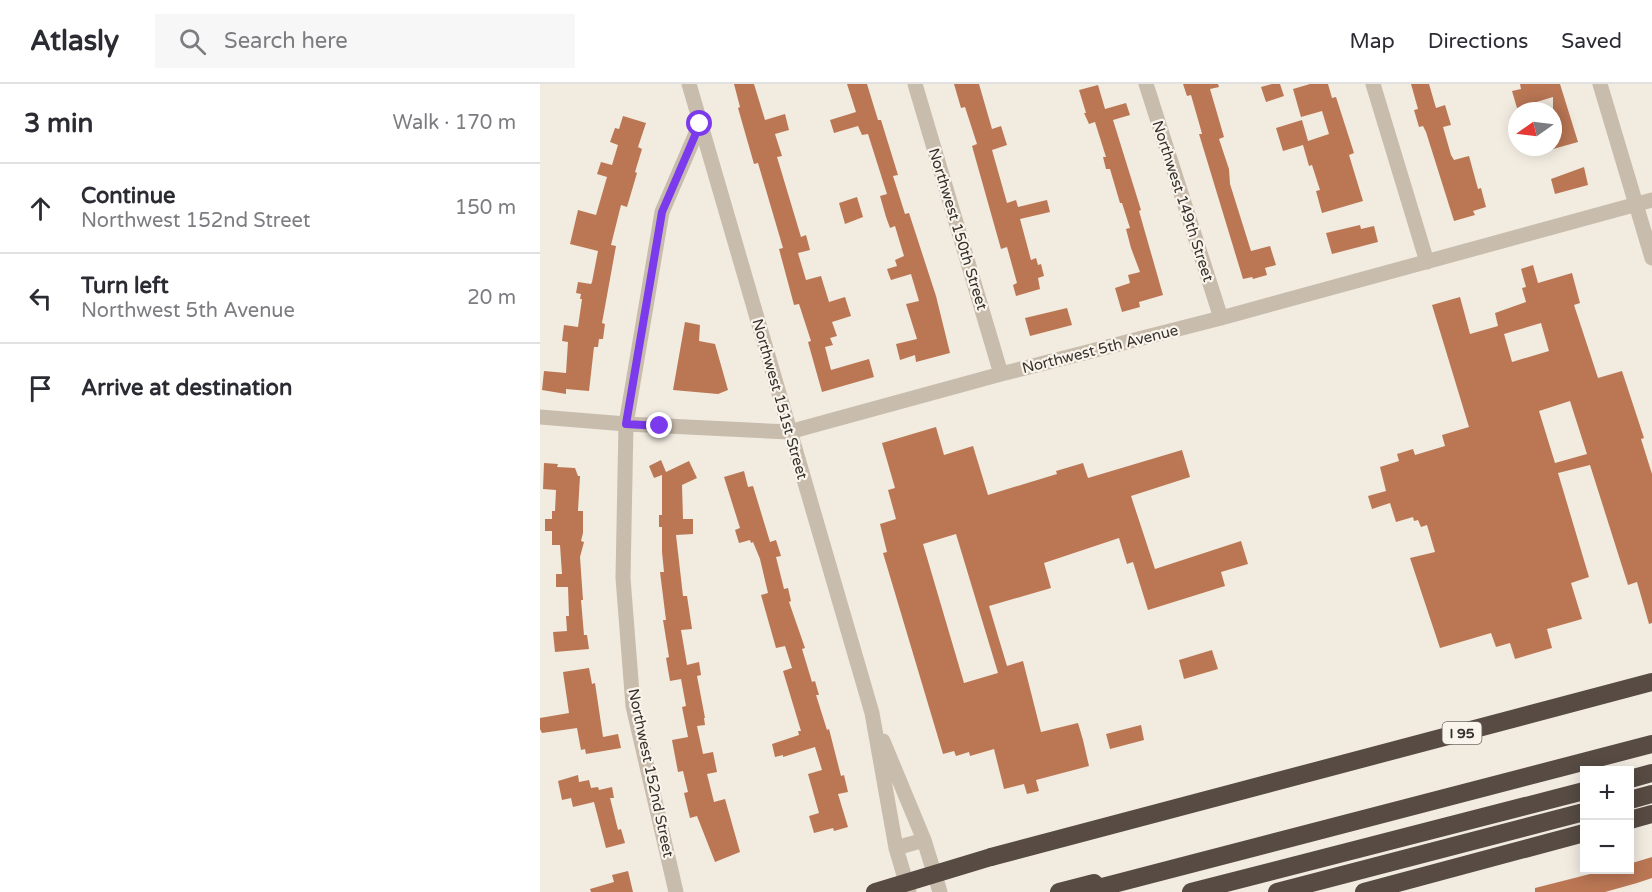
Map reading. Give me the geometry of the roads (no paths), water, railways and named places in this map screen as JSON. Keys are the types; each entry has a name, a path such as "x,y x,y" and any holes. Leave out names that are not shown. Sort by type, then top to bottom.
{"highway":[{"name":"I 95","path":"875,892 991,857 1652,682"},
{"path":"1083,892 1652,744"},
{"path":"1634,778 1652,773"},
{"path":"1191,892 1580,792"},
{"path":"1634,799 1652,794"},
{"path":"1059,892 1378,810 1407,807"},
{"path":"1277,892 1580,813"},
{"path":"1634,819 1652,814"},
{"path":"1364,892 1580,834"}],"street":[{"name":"Northwest 151st Street","path":"689,84 872,713 924,840 940,892"},
{"name":"Northwest 150th Street","path":"915,84 1001,374"},
{"name":"Northwest 149th Street","path":"1146,84 1221,318"},
{"path":"1373,84 1427,262"},
{"path":"1600,84 1652,258"},
{"name":"Northwest 152nd Street","path":"676,892 633,706 623,578 626,424 662,212 700,124"},
{"name":"Northwest 5th Avenue","path":"540,417 626,424 789,432 1001,374 1221,318 1652,200"},
{"name":"Northwest 151st Street","path":"872,713 896,848 909,892"},
{"path":"896,848 924,840"}]}
